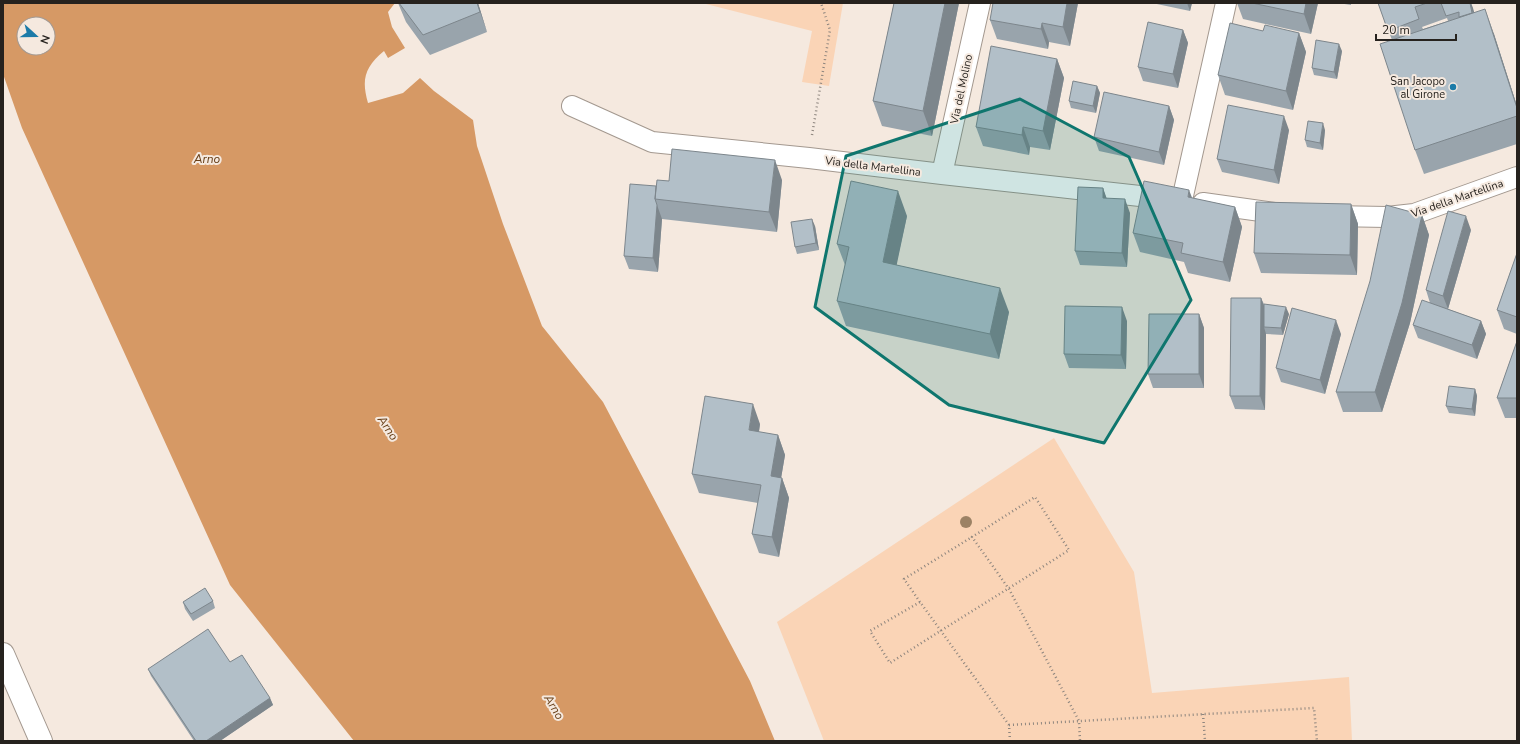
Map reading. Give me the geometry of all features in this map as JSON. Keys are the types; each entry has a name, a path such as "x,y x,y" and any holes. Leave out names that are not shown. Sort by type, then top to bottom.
{"main road":[{"path":"3,654 41,741"}],"street":[{"name":"Via del Molino","path":"942,174 980,3"},
{"path":"1182,200 1226,3"},
{"name":"Via della Martellina","path":"572,106 652,142 809,158 1304,215 1374,218 1405,216 1517,177"}],"path":[{"path":"809,158 830,30 821,3"},
{"path":"920,602 870,631 890,663 940,631 1009,589 1069,550 1035,497 904,579 920,602 940,631 1009,725 1010,741"},
{"path":"972,536 1009,589 1079,721 1080,741"},
{"path":"1009,725 1314,708 1316,741"},
{"path":"1203,714 1205,741"}],"highlighted area":[{"path":"1020,99 1129,157 1191,300 1104,443 949,405 815,307 846,156"}],"shaded area":[{"path":"702,3 843,3 829,86 802,82 812,31"},
{"path":"1054,438 1134,572 1152,693 1349,677 1352,741 824,741 777,622"}],"water":[{"name":"Arno","path":"3,3 395,3 388,12 392,27 405,48 388,58 384,51 372,62 366,74 365,80 368,103 403,93 420,78 434,91 473,120 477,146 503,224 542,326 603,402 750,681 775,741 354,741 230,585 22,128 3,74"}],"building":[{"path":"399,3 477,3 480,12 423,35"},
{"path":"894,3 945,3 923,111 873,101"},
{"path":"993,3 1067,3 1063,27 1042,23 1041,29 990,20"},
{"path":"1252,3 1306,3 1304,14"},
{"path":"1378,3 1427,3 1415,7 1419,19 1388,31"},
{"path":"1441,3 1470,3 1472,13 1459,17 1459,12 1446,16"},
{"name":"San Jacopo al Girone","path":"1485,9 1517,108 1517,116 1415,150 1380,44"},
{"path":"1148,22 1183,30 1173,74 1138,67"},
{"path":"1230,23 1263,31 1265,25 1299,33 1286,91 1218,75"},
{"path":"1316,40 1339,44 1334,72 1312,68"},
{"path":"991,46 1057,59 1043,131 1023,127 1022,135 976,127"},
{"path":"1073,81 1097,86 1093,106 1069,101"},
{"path":"1104,92 1169,106 1159,152 1094,137"},
{"path":"1228,105 1284,116 1274,170 1217,159"},
{"path":"1308,121 1323,123 1320,143 1305,140"},
{"path":"672,149 775,160 769,212 655,199 657,180 669,181"},
{"path":"851,181 898,191 883,262 1000,288 990,334 837,301 849,247 837,244"},
{"path":"1144,181 1189,190 1188,197 1235,207 1223,262 1181,253 1183,243 1133,233"},
{"path":"630,184 656,186 655,199 657,205 653,258 624,256"},
{"path":"1078,187 1103,188 1103,198 1125,199 1122,253 1075,251"},
{"path":"1256,202 1351,204 1350,255 1254,253"},
{"path":"1386,205 1422,215 1402,303 1375,392 1336,392 1370,281"},
{"path":"1448,211 1466,216 1443,296 1426,290"},
{"path":"812,219 816,243 795,247 791,222"},
{"path":"1517,253 1517,317 1497,310"},
{"path":"1231,298 1261,298 1260,396 1230,396"},
{"path":"1422,300 1481,321 1472,345 1413,325"},
{"path":"1264,304 1286,307 1281,328 1264,327"},
{"path":"1065,306 1122,307 1121,355 1064,354"},
{"path":"1292,308 1336,320 1320,380 1276,368"},
{"path":"1149,314 1199,314 1199,374 1148,374"},
{"path":"1517,341 1517,398 1497,398"},
{"path":"1449,386 1475,389 1472,409 1446,406"},
{"path":"705,396 753,404 749,430 778,435 771,476 782,478 772,537 752,534 761,485 692,474"},
{"path":"205,588 213,601 191,614 183,602"},
{"path":"208,629 230,662 242,655 270,698 206,741 196,741 148,669"}],"place":[{"name":"San Jacopo al Girone","path":"1453,87"}]}
